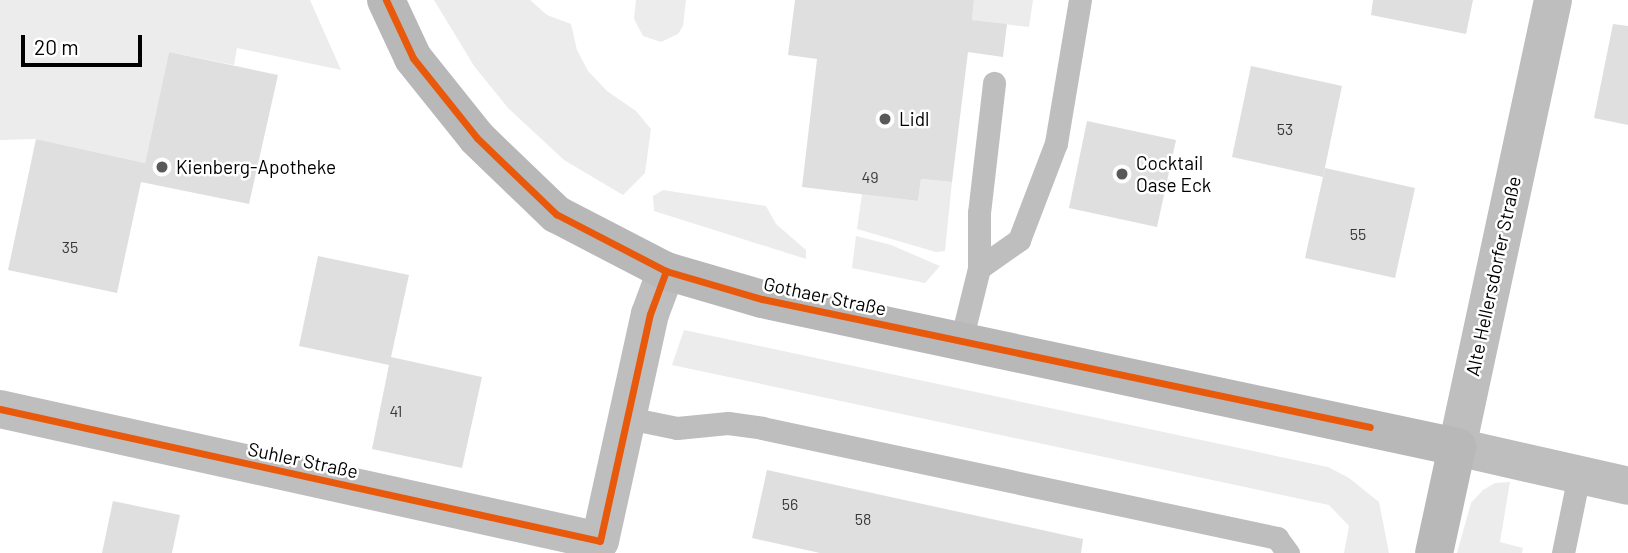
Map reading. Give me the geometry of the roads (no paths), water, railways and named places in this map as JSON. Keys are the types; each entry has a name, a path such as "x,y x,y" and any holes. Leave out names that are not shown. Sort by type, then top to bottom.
{"street":[{"name":"Gothaer Straße","path":"386,0 413,58 477,138 556,214 666,271 762,299 1457,447"},
{"name":"Alte Hellersdorfer Straße","path":"1434,553 1553,0"},
{"name":"Suhler Straße","path":"0,409 598,547 650,314 666,271"},
{"path":"1457,447 1628,486"}],"lane":[{"path":"979,268 1019,240 1056,143 1080,0"},
{"path":"961,341 979,268 979,214 994,83"},
{"path":"628,418 677,428 728,423 762,428 1283,545"},
{"path":"1563,553 1579,475"}],"place":[{"name":"Lidl","path":"885,119"},
{"name":"Kienberg-Apotheke","path":"162,167"},
{"name":"Cocktail Oase Eck","path":"1122,174"}]}
